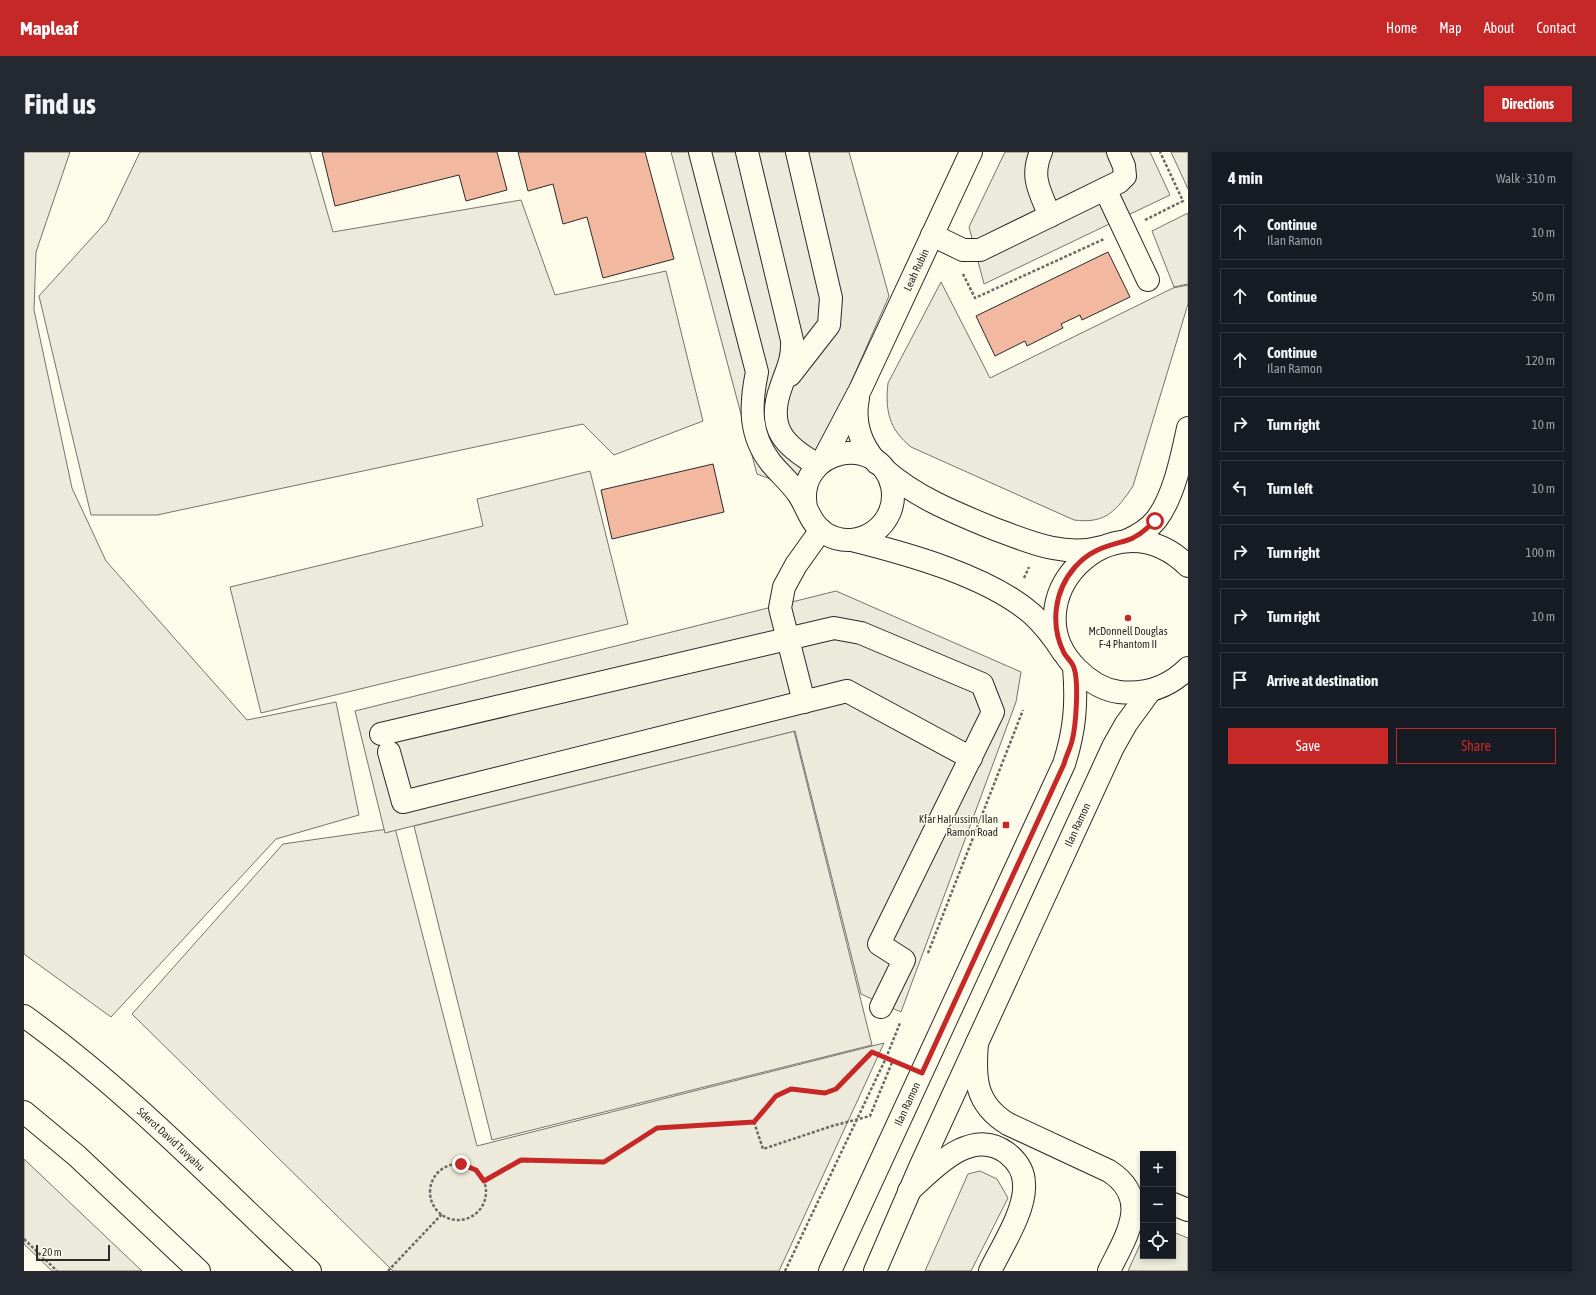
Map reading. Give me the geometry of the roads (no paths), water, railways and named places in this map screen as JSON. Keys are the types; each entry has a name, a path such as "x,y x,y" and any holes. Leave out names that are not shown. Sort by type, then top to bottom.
{"main road":[{"path":"700,152 757,372 753,391 752,422 758,443 764,453 792,485 806,507 812,520 821,530 839,539 852,540 878,547 949,570 994,589 1032,614 1048,630 1069,660 1093,682 1115,691 1138,693 1188,684"},
{"path":"747,152 792,340 792,355 780,388 775,415 780,433 793,449 820,464"},
{"path":"753,391 780,388 829,325 831,298 797,152"},
{"name":"Leah Rubin","path":"820,464 941,240 971,152"},
{"path":"1041,152 1036,163 1035,174 1038,189 1050,216"},
{"path":"941,240 963,250 980,250 1105,189 1119,182 1125,176 1124,166 1118,152"},
{"path":"1105,189 1148,280"},
{"name":"Leah Rubin","path":"861,388 856,412 858,429 866,449 880,465"},
{"path":"806,507 806,486 811,474 820,464 831,456 852,453 866,456 880,465 901,483 937,505 1039,545 1078,551 1090,551 1126,541 1140,534 1155,521 1167,503 1188,428"},
{"path":"852,540 866,537 878,530 890,513 893,500 892,486 880,465"},
{"path":"804,702 780,608 784,587 796,565 821,530"},
{"path":"1126,541 1143,542 1160,547 1171,552 1188,566"},
{"name":"Ilan Ramon","path":"830,1271 1064,764 1072,740 1076,692 1069,660 1057,631 1055,620 1060,592 1074,567 1092,552 1102,547"},
{"path":"881,1007 904,960 879,944 971,758 993,712 982,684 862,633 834,628 385,743 403,802 847,691 971,758"},
{"path":"1156,689 1172,681 1188,668"},
{"name":"Ilan Ramon","path":"875,1271 977,1043 1113,747 1126,724 1156,689"},
{"name":"Sderot David Tuvyahu","path":"24,1016 45,1031 127,1100 310,1271"},
{"path":"977,1043 975,1067 978,1085 984,1100 994,1113 1008,1124 1110,1171 1134,1187 1132,1197 1132,1219 1128,1232 1109,1271"},
{"path":"24,1112 77,1156 200,1271"},
{"path":"910,1191 940,1162 956,1151 972,1146 988,1145 1002,1149 1013,1158 1021,1169 1024,1184 1022,1202 990,1271"},
{"path":"1176,1205 1188,1210"}],"place":[{"name":"McDonnell Douglas F-4 Phantom II","path":"1128,618"},
{"name":"Kfar HaIrussim/Ilan Ramon Road","path":"1006,825"}]}
